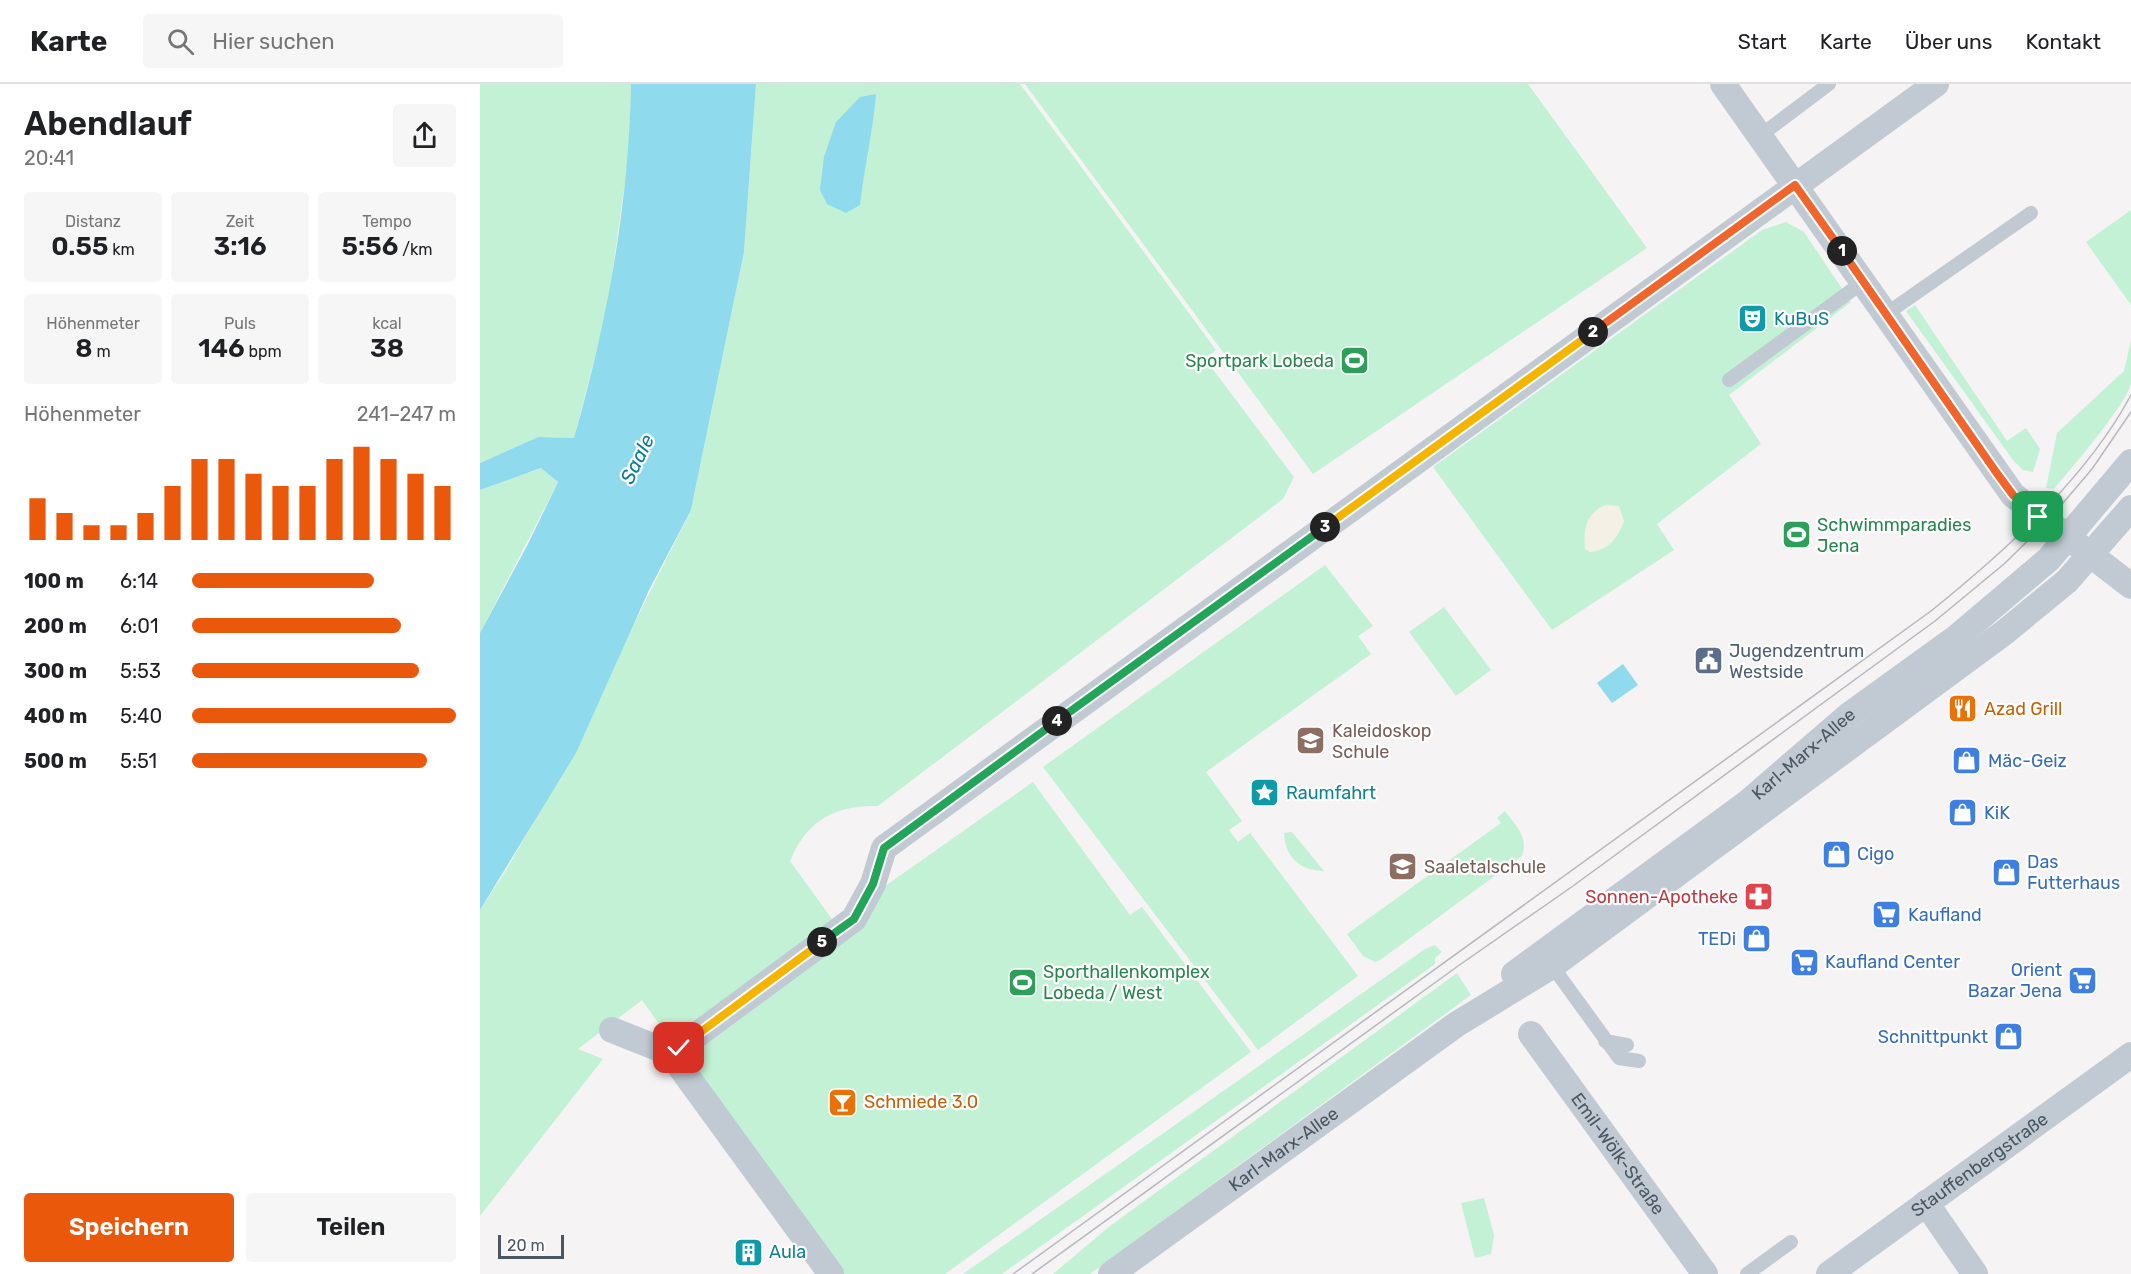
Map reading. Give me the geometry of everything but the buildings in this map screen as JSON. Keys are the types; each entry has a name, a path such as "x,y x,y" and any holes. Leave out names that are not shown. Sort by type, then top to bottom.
{"street":[{"path":"1723,84 2013,495 2131,586"},
{"path":"674,1050 854,919 873,884 884,848 1936,84"},
{"name":"Karl-Marx-Allee","path":"1547,958 1747,803 1850,715 1957,637 2021,584 2068,538 2131,462"},
{"name":"Karl-Marx-Allee","path":"1111,1274 1547,958 2031,613 2091,555 2131,508"},
{"path":"612,1030 674,1050 831,1274"},
{"name":"Emil-Wölk-Straße","path":"1531,1034 1705,1274"},
{"name":"Stauffenbergstraße","path":"1829,1274 2131,1055"},
{"path":"1926,1203 1975,1274"}],"lane":[{"path":"1769,129 1829,84"},
{"path":"1886,314 2031,213"},
{"path":"1729,380 1863,282"},
{"path":"1547,958 1619,1058 1639,1061"},
{"path":"1605,1041 1627,1045"},
{"path":"1747,1274 1791,1242"}],"green space":[{"path":"480,84 631,84 630,146 607,312 574,438 538,437 480,463"},
{"path":"756,84 1020,84 1216,350 1205,359 1294,477 1283,499 878,806 848,808 814,825 797,847 790,861 834,922 1033,782 1130,915 1142,907 1251,1052 945,1274 836,1274 642,1000 578,1049 603,1059 480,1216 480,910 539,813 691,510 744,252"},
{"name":"Sportpark Lobeda","path":"1025,84 1528,84 1647,248 1313,474"},
{"path":"2131,210 2131,305 2086,242"},
{"path":"1786,222 1804,232 1851,302 1729,395 1761,444 1657,524 1674,550 1552,630 1433,467 1762,230"},
{"path":"1915,305 2007,441 2026,428 2040,449 2033,472 2023,470 2013,460 1906,311"},
{"path":"2131,340 2131,383 2120,406 2054,489 2046,488 2057,433 2124,371"},
{"path":"542,468 558,482 480,633 480,490"},
{"path":"1325,565 1373,626 1358,636 1371,654 1206,772 1242,821 1229,830 1238,842 1250,833 1358,976 1258,1050 1043,767"},
{"path":"1444,607 1491,670 1456,696 1409,632"},
{"path":"1505,811 1523,837 1522,856 1380,960 1375,962 1363,956 1347,934 1501,823 1497,818"},
{"path":"1292,832 1324,871 1308,868 1295,861 1287,849 1284,833"},
{"path":"1435,945 1442,952 1435,958 1435,964 1002,1274 963,1274 1425,949"},
{"path":"1457,973 1471,995 1090,1274 1053,1274 1110,1226"},
{"path":"1484,1198 1494,1235 1491,1254 1475,1258 1461,1203"}],"sand":[{"path":"1606,505 1619,506 1624,521 1619,533 1608,546 1590,552 1585,549 1587,522 1594,512"}],"water":[{"name":"Saale","path":"631,84 756,84 744,252 691,510 649,590 576,753 480,910 480,633 528,544 558,482 541,468 480,490 480,463 538,437 574,438 597,351 614,263 626,174"},
{"path":"876,94 860,205 846,213 827,204 820,190 824,157 836,122 860,97"},
{"path":"1623,664 1638,685 1612,703 1597,683"}],"tram line":[{"path":"1013,1274 1931,611 1987,564 2042,512 2091,456 2131,395"},
{"path":"1032,1274 1458,966 1573,886 1935,621 2004,564 2046,523 2092,469 2131,412"}],"place":[{"name":"KuBuS","path":"1753,319"},
{"name":"Sportpark Lobeda","path":"1355,361"},
{"name":"Schwimmparadies Jena","path":"1796,535"},
{"name":"Jugendzentrum Westside","path":"1708,661"},
{"name":"Azad Grill","path":"1963,709"},
{"name":"Kaleidoskop Schule","path":"1311,741"},
{"name":"Mäc-Geiz","path":"1967,761"},
{"name":"Raumfahrt","path":"1265,793"},
{"name":"KiK","path":"1963,813"},
{"name":"Cigo","path":"1836,854"},
{"name":"Saaletalschule","path":"1403,867"},
{"name":"Das Futterhaus","path":"2006,872"},
{"name":"Sonnen-Apotheke","path":"1759,897"},
{"name":"Kaufland","path":"1887,915"},
{"name":"TEDi","path":"1757,939"},
{"name":"Kaufland Center","path":"1804,962"},
{"name":"Orient Bazar Jena","path":"2083,980"},
{"name":"Sporthallenkomplex Lobeda / West","path":"1022,982"},
{"name":"Schnittpunkt","path":"2009,1037"},
{"name":"Schmiede 3.0","path":"843,1102"},
{"name":"Aula","path":"748,1252"}],"route":[{"path":"679,1048 854,919 873,884 884,848 1795,185 1996,472 2013,495 2038,517"}]}
